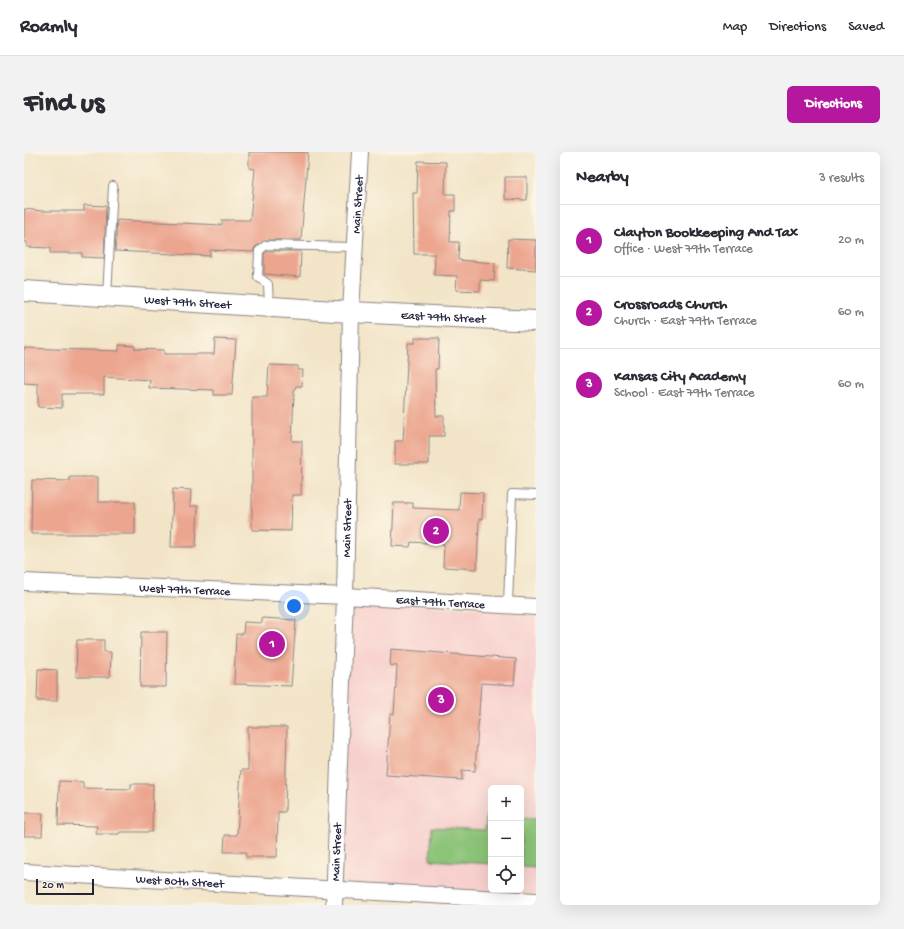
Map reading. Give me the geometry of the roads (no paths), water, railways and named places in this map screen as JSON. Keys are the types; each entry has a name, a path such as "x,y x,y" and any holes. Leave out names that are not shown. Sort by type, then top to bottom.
{"street":[{"name":"Main Street","path":"334,898 345,596 351,312 360,152"},
{"name":"West 79th Street","path":"24,291 351,312"},
{"name":"East 79th Street","path":"351,312 536,321"},
{"name":"West 79th Terrace","path":"24,582 345,596"},
{"name":"East 79th Terrace","path":"345,596 536,607"},
{"name":"West 80th Street","path":"24,872 334,898 536,901"}],"lane":[{"path":"107,297 113,186"},
{"path":"269,307 268,284 258,277 259,251 266,245 354,247"},
{"path":"508,605 512,494 536,495"}],"place":[{"name":"Crossroads Church","path":"436,531"},
{"name":"Clayton Bookkeeping And Tax","path":"272,644"},
{"name":"Kansas City Academy","path":"441,700"}]}
